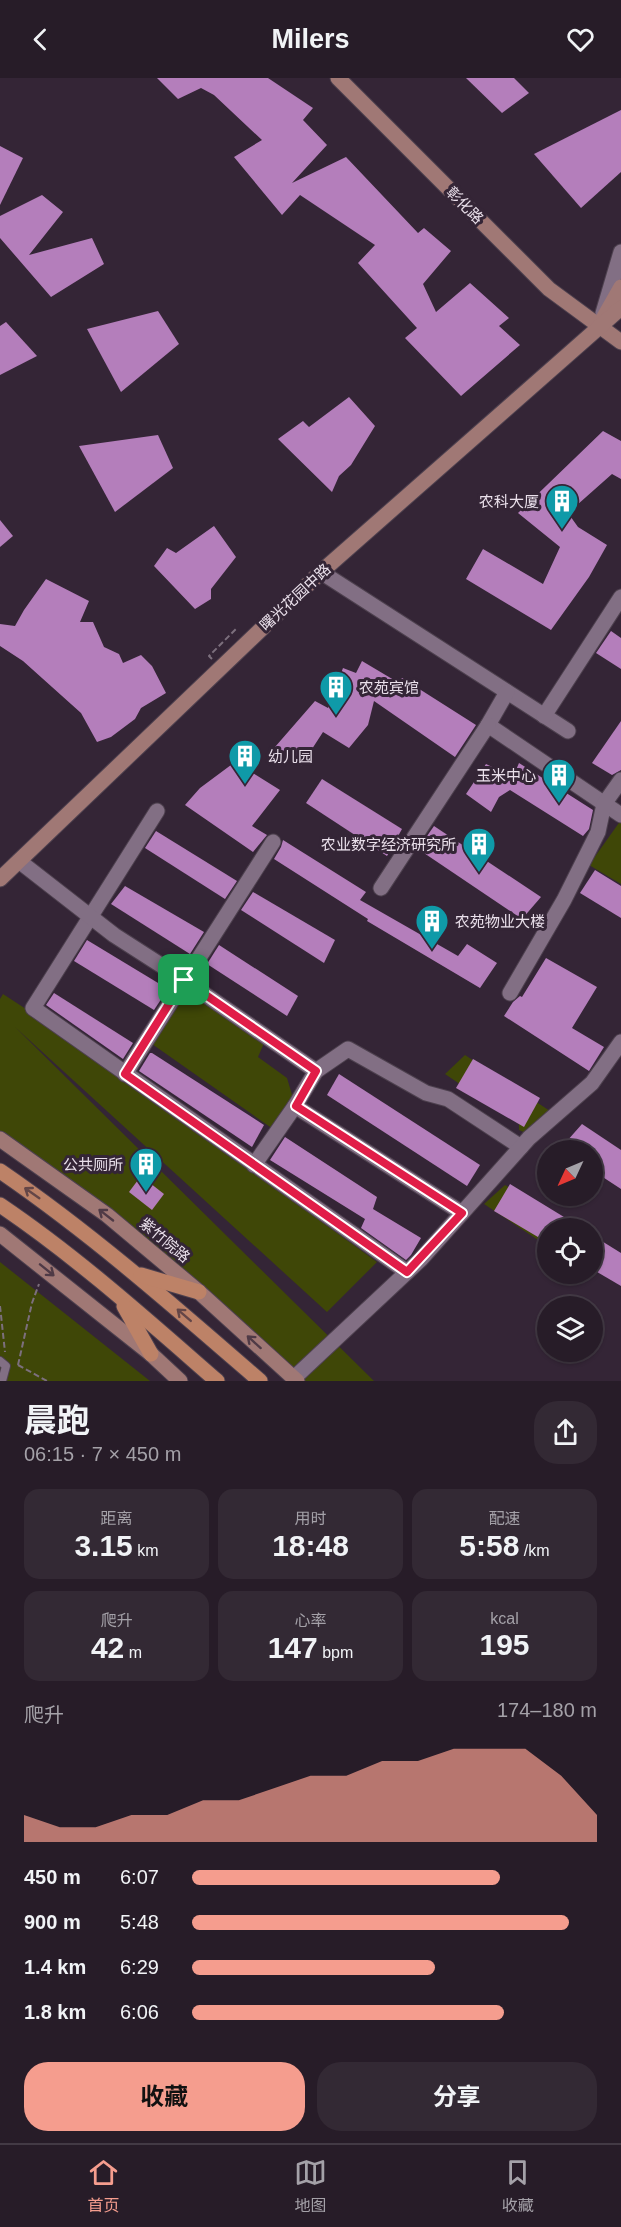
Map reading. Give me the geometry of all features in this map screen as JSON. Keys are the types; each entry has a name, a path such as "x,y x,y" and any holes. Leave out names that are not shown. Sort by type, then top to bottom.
{"main road":[{"path":"0,1171 52,1207 135,1273 260,1381"},
{"path":"0,1205 35,1229 119,1295 218,1381"},
{"path":"135,1273 199,1292"},
{"path":"119,1295 151,1354"}],"street":[{"name":"彰化路","path":"338,78 549,289 621,342"},
{"path":"600,325 621,252"},
{"path":"600,325 621,287"},
{"name":"曙光花园中路","path":"0,879 321,572 621,308"},
{"name":"彰化路","path":"600,325 621,329"},
{"path":"321,572 568,731"},
{"path":"544,716 621,597"},
{"path":"381,888 488,725 507,692"},
{"path":"488,725 621,815"},
{"path":"510,993 564,900 598,832 604,804 621,780"},
{"path":"157,811 33,1008 407,1272"},
{"path":"125,1074 273,842"},
{"path":"19,861 114,935 316,1071"},
{"path":"295,1379 407,1272 520,1147 592,1083 621,1042"},
{"path":"254,1164 296,1106 316,1071 348,1049 426,1093 448,1099 520,1147"},
{"path":"296,1106 462,1213"},
{"name":"紫竹院路","path":"0,1139 107,1215 199,1292 295,1379"},
{"path":"0,1234 151,1354 180,1381"}],"lane":[{"path":"2,1381 3,1364"}],"path":[{"path":"40,1282 32,1303 18,1365 47,1381"},
{"path":"0,1306 3,1364"}],"green space":[{"path":"621,820 621,884 589,865"},
{"path":"187,988 265,1041 258,1057 287,1078 293,1098 273,1129 152,1044"},
{"path":"3,994 52,1026 377,1262 327,1312 15,1027 374,1381 297,1381 0,1133 0,999"},
{"path":"465,1055 550,1111 530,1135 519,1130 519,1124 445,1074"},
{"path":"505,1185 559,1218 537,1218 537,1239 484,1204"},
{"path":"0,1262 150,1381 0,1381"}],"building":[{"path":"157,78 268,78 313,108 303,120 327,145 292,183 346,157 418,233 424,228 451,251 423,284 436,312 470,283 509,318 499,326 520,345 461,396 405,338 417,328 358,263 375,245 300,195 282,215 234,157 262,140 214,95 201,88 178,99"},
{"path":"466,78 514,78 529,93 502,113"},
{"path":"621,110 621,172 581,208 534,154"},
{"path":"0,146 23,158 0,205"},
{"path":"42,195 63,212 29,255 92,238 104,264 51,297 0,238 0,216"},
{"path":"158,311 179,344 121,392 87,329"},
{"path":"6,322 37,356 0,375 0,326"},
{"path":"349,397 375,426 351,465 339,476 332,492 278,439 303,421 309,427"},
{"name":"农科大厦","path":"603,431 621,441 621,479 612,474 568,513 578,527 607,545 589,577 551,630 466,579 483,549 543,584 560,547 518,513"},
{"path":"158,435 173,468 115,512 79,446"},
{"path":"0,520 13,536 0,547"},
{"path":"214,526 236,557 211,589 211,599 195,609 154,566 167,548 176,553"},
{"path":"46,579 89,601 80,622 93,622 104,647 119,654 123,663 141,655 152,666 166,693 141,708 135,719 111,737 97,742 81,713 23,661 0,646 0,624 15,626"},
{"path":"611,631 621,638 621,669 596,653"},
{"path":"362,661 399,683 402,678 476,725 455,757 374,701 368,725 349,748 323,732 301,766 275,747 315,701 328,708 343,668 356,673"},
{"path":"621,721 621,770 612,775 592,763"},
{"path":"235,762 280,790 252,826 267,835 253,852 185,805 200,788"},
{"name":"玉米中心","path":"519,763 593,810 589,829 583,836 510,790 499,797 491,812 466,794 486,764 513,777"},
{"path":"322,779 402,829 387,856 306,803"},
{"name":"农业数字经济研究所","path":"434,826 541,897 522,919 418,849"},
{"path":"156,831 237,881 225,899 145,848"},
{"path":"283,840 366,892 360,900 458,956 467,944 497,963 480,988 367,921 368,919 274,859"},
{"path":"595,870 621,886 621,918 580,893"},
{"path":"125,886 204,932 190,954 111,904"},
{"path":"253,892 335,940 324,963 241,910"},
{"path":"87,940 168,989 154,1010 74,961"},
{"path":"219,945 298,996 287,1016 207,964"},
{"path":"546,958 597,987 572,1028 604,1047 589,1071 504,1016 513,1002 520,996 522,997"},
{"path":"54,993 133,1043 123,1059 46,1005"},
{"path":"150,1053 264,1125 252,1147 139,1071"},
{"path":"473,1059 540,1098 524,1127 456,1088"},
{"path":"339,1074 480,1165 467,1186 327,1095"},
{"path":"582,1124 621,1150 621,1189 603,1177 603,1140 568,1140"},
{"path":"285,1137 377,1197 373,1209 421,1238 411,1255 406,1260 361,1228 365,1219 270,1160"},
{"name":"公共厕所","path":"141,1176 164,1194 152,1210 129,1192"},
{"path":"510,1184 537,1200 537,1206 546,1206 566,1218 537,1218 537,1236 494,1211"},
{"path":"603,1242 621,1253 621,1286 603,1275"}],"place":[{"name":"农科大厦","path":"562,530"},
{"name":"农苑宾馆","path":"336,716"},
{"name":"幼儿园","path":"245,785"},
{"name":"玉米中心","path":"559,804"},
{"name":"农业数字经济研究所","path":"479,873"},
{"name":"农苑物业大楼","path":"432,950"},
{"name":"公共厕所","path":"146,1193"}],"route":[{"path":"184,980 316,1071 296,1106 462,1213 407,1272 125,1074 184,980"}]}
